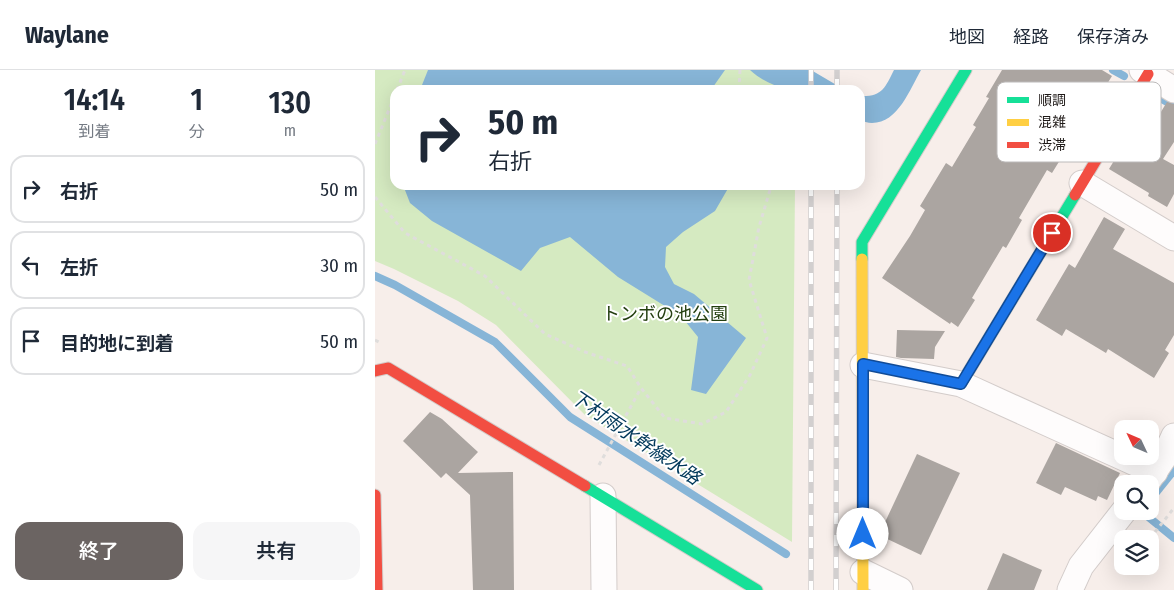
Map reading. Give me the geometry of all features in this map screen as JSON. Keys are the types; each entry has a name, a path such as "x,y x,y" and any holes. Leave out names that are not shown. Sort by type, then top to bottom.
{"street":[{"path":"900,590 863,581 862,242 966,70"},
{"path":"1145,72 1174,90"},
{"path":"961,384 1094,162"},
{"path":"1082,183 1174,238"},
{"path":"863,364 961,384 1144,475"},
{"path":"375,372 388,368 757,590"},
{"path":"1152,475 1165,456 1174,436"},
{"path":"375,495 377,590"},
{"path":"603,496 604,590"},
{"path":"1070,590 1081,566 1117,520"}],"path":[{"path":"399,85 405,70"},
{"path":"739,85 740,70"},
{"path":"375,144 390,107"},
{"path":"375,198 405,233 485,276 545,334 585,352 627,366 641,388 665,418 702,424 726,412 749,375 767,338 749,280 759,227 770,190"},
{"path":"597,470 621,422 641,388"},
{"path":"1157,530 1174,508"}],"green space":[{"name":"トンボの池公園","path":"375,70 796,70 796,85 390,85 390,190 795,190 792,542 585,415 496,325 458,301 375,261"}],"water":[{"path":"428,70 725,70 714,85 422,85"},
{"path":"750,70 811,70 836,85 775,85"},
{"path":"894,70 921,70 908,95 896,111 881,122 865,121 865,96 878,93 888,82"},
{"path":"405,190 727,190 715,211 683,232 666,247 665,267 674,284 694,294 746,338 706,394 691,390 698,337 681,316 618,277 570,237 540,248 521,271 432,221 410,203"}],"building":[{"path":"1002,70 1102,70 1112,76 1108,82 997,82 997,162 1059,162 1052,173 1047,170 1019,218 1022,220 1006,248 1003,246 972,298 975,300 958,327 951,322 950,324 882,278 925,210 920,206 946,163 952,167 976,127 973,125 989,98 986,97"},
{"path":"1167,102 1174,104 1174,142 1163,159 1174,165 1174,194 1167,207 1148,196 1149,193 1109,169 1113,162 1161,162 1161,112"},
{"path":"1104,217 1125,229 1113,249 1174,283 1174,335 1165,350 1169,353 1154,378 1108,349 1106,353 1066,329 1062,336 1036,320 1069,264 1075,268"},
{"path":"897,330 945,331 935,347 934,359 896,357"},
{"path":"430,412 442,419 478,452 458,473 513,472 514,590 473,590 470,495 446,473 441,478 403,441"},
{"path":"1056,443 1120,473 1119,475 1114,475 1114,485 1107,500 1098,496 1096,501 1065,487 1061,495 1036,483"},
{"path":"917,454 960,473 921,555 879,535"},
{"path":"1003,553 1042,570 1034,590 987,590"}],"waterway":[{"path":"1113,70 1124,76"},
{"path":"1161,98 1174,106"},
{"name":"下村雨水幹線水路","path":"375,276 395,285 495,342 570,417 786,554"},
{"path":"1159,489 1174,470"},
{"path":"1152,520 1174,538"}],"railway":[{"path":"811,70 811,85"},
{"path":"837,70 837,85"},
{"path":"811,190 811,590"},
{"path":"836,590 837,190"}],"traffic: fast":[{"path":"862,259 862,242 966,70"},
{"path":"961,384 1075,195"},
{"path":"585,486 757,590"}],"traffic: slow":[{"path":"862,259 863,590"}],"traffic: jam":[{"path":"1143,82 1148,74"},
{"path":"1075,195 1095,162"},
{"path":"375,371 388,368 585,486"},
{"path":"375,495 377,590"}],"route":[{"path":"863,534 863,364 961,384 1052,233"}]}
